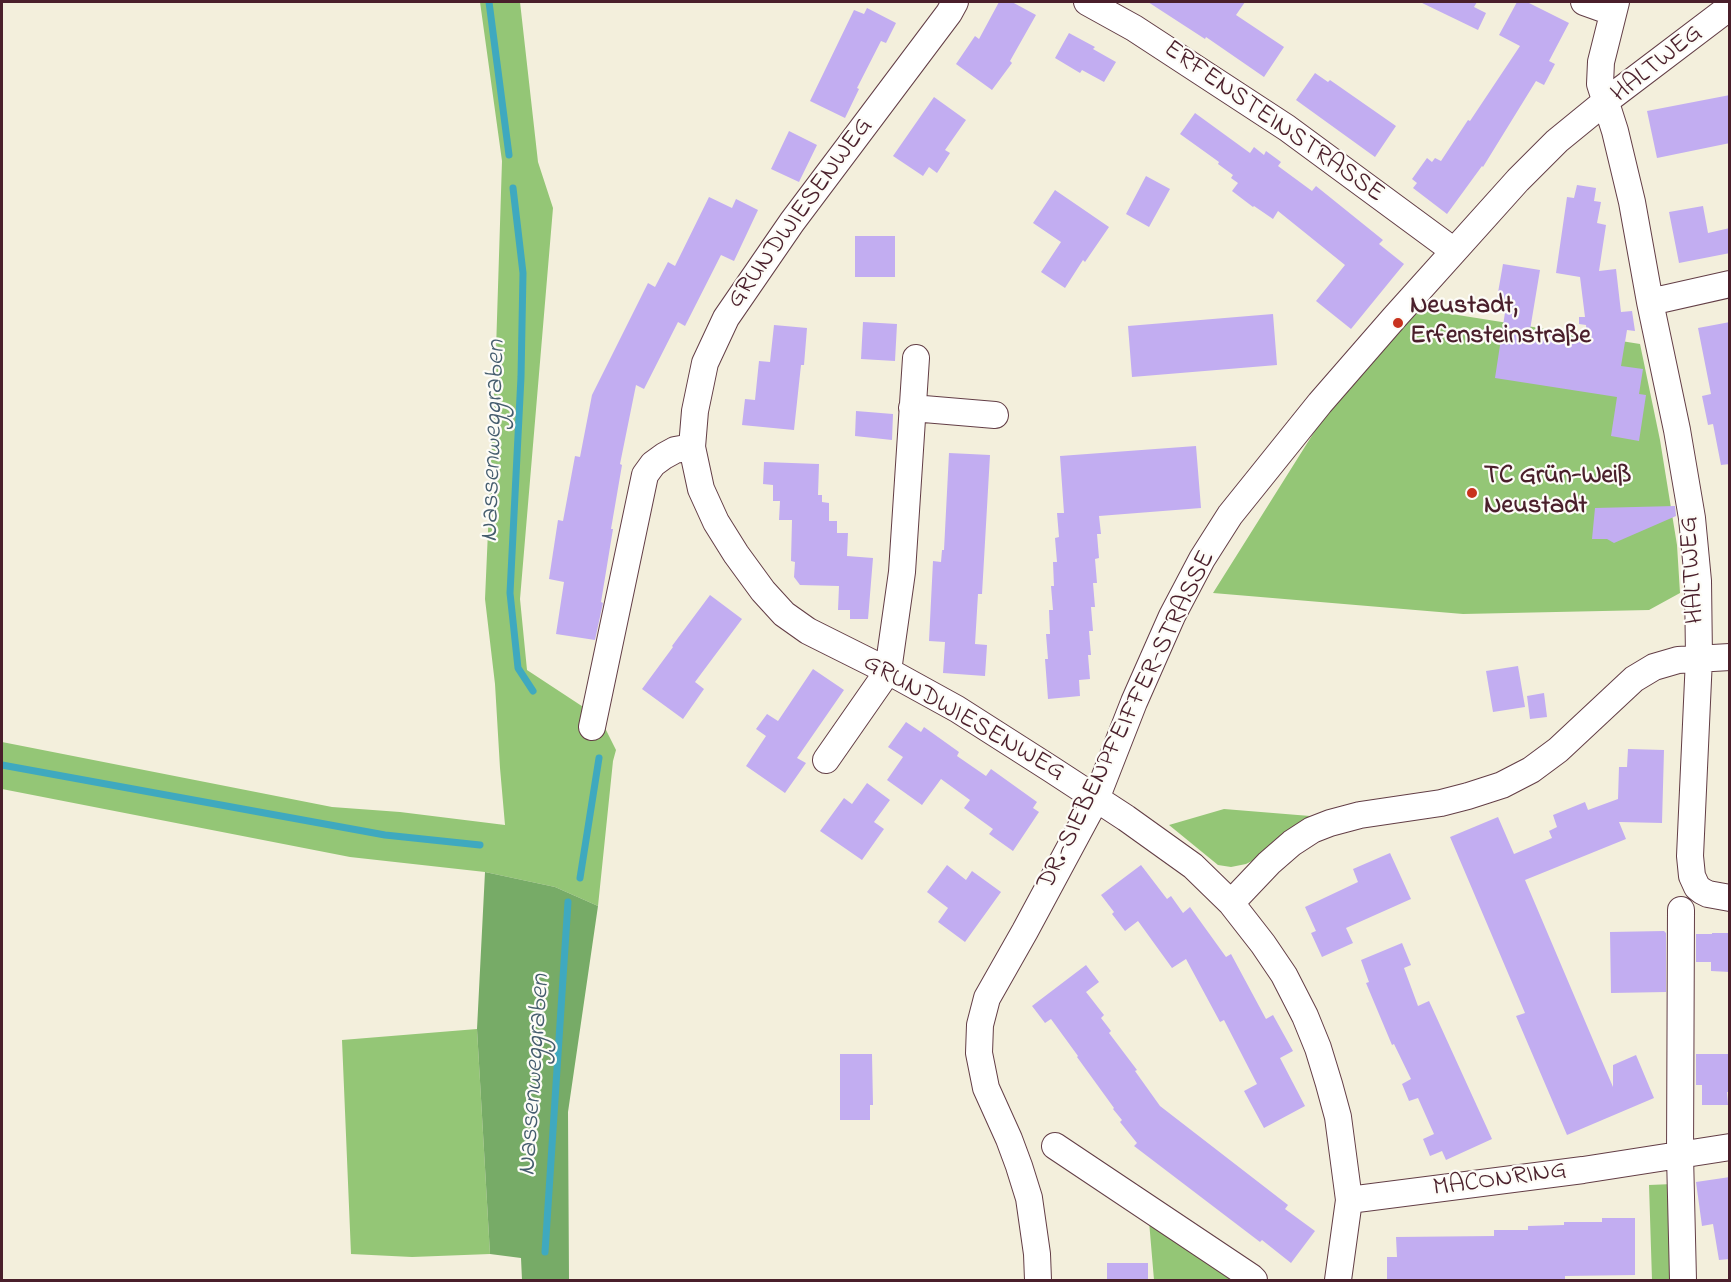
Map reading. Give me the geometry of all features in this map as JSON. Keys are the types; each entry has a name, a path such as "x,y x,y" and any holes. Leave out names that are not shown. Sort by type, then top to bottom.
{"street":[{"name":"GRUNDWIESENWEG","path":"955,2 792,222 726,318 705,363 695,411 692,447 701,489 716,522 736,554 763,591 784,614 808,631 957,709 1126,818 1193,866 1231,903 1284,975 1318,1048 1338,1117 1349,1200"},
{"name":"ERFENSTEINSTRASSE","path":"1087,2 1134,28 1287,128 1454,251"},
{"path":"1584,2 1614,7 1600,84 1606,101"},
{"name":"HALTWEG","path":"1231,903 1269,863 1292,843 1312,830 1360,815 1441,803 1502,785 1531,771 1558,750 1634,679 1654,667 1678,660 1699,658 1698,581 1692,518 1632,202 1606,101 1730,7"},
{"name":"DR.-SIEBENPFEIFFER-STRASSE","path":"1038,1281 1037,1254 1029,1198 1009,1139 986,1088 979,1053 980,1025 987,998 1096,799 1134,702 1172,616 1202,559 1230,515 1320,403 1518,180 1557,141 1606,101"},
{"path":"1650,302 1730,284"},
{"path":"826,760 888,671 902,572 916,358"},
{"path":"912,408 995,415"},
{"path":"592,727 645,475 653,464 664,456 675,450 692,447"},
{"path":"1730,657 1699,658 1690,856 1692,876 1697,887 1708,894 1730,898"},
{"path":"1681,910 1680,1155 1683,1281"},
{"path":"1055,1146 1251,1276 1254,1281"},
{"name":"MACONRING","path":"1349,1200 1536,1176 1730,1147"},
{"path":"1338,1281 1349,1200"}],"green space":[{"path":"480,2 520,2 538,162 553,208 520,599 527,670 600,718 616,750 598,906 555,887 485,872 350,857 2,789 2,742 332,807 400,812 505,825 495,684 485,599 502,161"},
{"name":"TC Grün-Weiß Neustadt","path":"1420,309 1640,344 1660,440 1677,545 1680,593 1649,610 1463,614 1213,593 1323,418"},
{"path":"1224,809 1310,816 1262,856 1246,864 1231,867 1218,865 1169,825"},
{"path":"485,872 555,887 598,906 568,1112 569,1280 522,1280 521,1258 490,1254 477,1029"},
{"path":"477,1029 490,1254 412,1257 351,1254 342,1040"},
{"path":"1673,1184 1676,1280 1652,1280 1649,1185"},
{"path":"1149,1221 1231,1280 1154,1280"}],"building":[{"path":"999,2 1012,2 1036,15 1010,61 1012,63 992,90 956,64 975,36 979,39"},
{"path":"1148,2 1245,2 1236,15 1284,47 1264,77 1206,37 1205,39"},
{"path":"1420,2 1477,2 1474,7 1486,13 1478,30"},
{"path":"1517,2 1527,2 1569,23 1549,61 1555,64 1544,85 1536,81 1483,167 1447,214 1413,188 1417,183 1412,179 1427,158 1432,162 1435,158 1441,161 1520,46 1499,35"},
{"path":"867,8 896,23 886,43 881,41 857,88 859,89 845,118 810,101 854,10 864,14"},
{"path":"1069,33 1116,62 1104,82 1082,70 1080,73 1055,58"},
{"path":"1315,73 1328,82 1330,80 1396,126 1375,157 1296,100"},
{"path":"1730,95 1730,143 1657,158 1647,111"},
{"path":"934,97 966,120 945,150 950,153 937,173 929,167 923,176 893,156"},
{"path":"1195,113 1250,153 1254,147 1264,155 1266,151 1281,162 1278,166 1312,191 1316,186 1383,240 1379,244 1404,264 1351,329 1316,301 1345,265 1278,211 1273,219 1232,191 1238,183 1231,178 1233,175 1180,134"},
{"path":"789,131 817,145 799,182 771,169"},
{"path":"1146,176 1170,189 1149,227 1126,214"},
{"path":"1577,185 1596,188 1594,201 1601,202 1597,223 1606,225 1599,271 1616,269 1621,312 1632,311 1635,331 1627,330 1621,366 1643,369 1639,394 1646,395 1639,441 1611,436 1617,397 1495,378 1506,306 1496,304 1503,264 1540,270 1530,330 1587,339 1586,325 1579,324 1579,317 1585,317 1580,277 1556,273 1567,197 1574,198"},
{"path":"1055,190 1109,227 1065,288 1041,272 1061,242 1033,223"},
{"path":"709,197 732,208 736,199 758,210 734,261 721,255 685,326 678,322 644,389 636,385 620,464 622,465 601,602 603,603 595,640 556,634 564,582 549,579 558,520 563,521 575,456 580,457 592,395 648,283 655,287 668,262 675,266"},
{"path":"1703,206 1708,233 1730,228 1730,253 1679,263 1669,212"},
{"path":"855,236 895,236 895,277 855,277"},
{"path":"1273,314 1277,365 1132,377 1128,326"},
{"path":"863,322 897,324 895,361 861,359"},
{"path":"1730,322 1730,464 1721,465 1713,424 1708,425 1702,396 1711,394 1698,328"},
{"path":"774,325 807,328 794,430 742,425 745,399 755,400 759,361 770,362"},
{"path":"856,411 893,414 892,440 855,436"},
{"path":"1196,446 1201,508 1099,516 1101,534 1097,534 1099,558 1095,559 1097,583 1093,583 1095,607 1091,607 1093,631 1089,631 1090,679 1079,680 1080,696 1048,699 1046,634 1050,634 1049,610 1053,610 1051,586 1054,586 1053,562 1057,562 1055,538 1059,537 1057,513 1064,513 1060,456"},
{"path":"949,453 990,455 982,594 978,594 975,644 987,645 985,676 943,673 945,642 929,641 933,561 941,562 942,550 944,550"},
{"path":"764,462 819,464 818,495 822,495 822,502 829,503 829,521 837,521 837,533 848,533 847,556 873,558 868,619 850,619 850,610 838,610 839,586 800,585 794,577 795,562 791,561 792,520 779,520 780,501 773,501 773,485 763,484"},
{"path":"1675,506 1676,516 1614,543 1607,539 1592,539 1595,508"},
{"path":"710,595 742,619 695,682 704,689 683,719 642,689"},
{"path":"1518,666 1525,707 1493,712 1486,671"},
{"path":"813,669 844,690 797,758 806,763 785,793 746,766 766,736 756,729 767,714 778,721"},
{"path":"1544,693 1547,717 1530,719 1527,696"},
{"path":"906,722 921,732 924,727 959,752 957,756 986,776 991,769 1037,802 1033,808 1039,812 1013,851 989,834 993,829 964,808 970,800 941,779 922,805 887,780 903,757 888,747"},
{"path":"1628,749 1664,750 1662,823 1619,822 1626,839 1525,880 1613,1087 1613,1065 1636,1055 1654,1098 1567,1135 1516,1016 1525,1013 1450,837 1498,817 1514,854 1552,838 1549,831 1557,827 1553,815 1585,802 1588,810 1618,799 1619,767 1627,767"},
{"path":"867,783 890,800 874,822 884,829 862,860 820,831 844,798 852,804"},
{"path":"1390,853 1411,899 1346,928 1353,943 1322,957 1311,933 1316,931 1305,907 1358,882 1353,869"},
{"path":"947,865 966,880 972,871 1001,892 965,942 938,922 948,908 927,892"},
{"path":"1141,865 1167,899 1171,896 1183,913 1190,907 1226,957 1231,954 1266,1019 1273,1015 1293,1051 1280,1058 1305,1106 1264,1128 1244,1091 1257,1084 1224,1020 1220,1022 1186,959 1172,968 1138,921 1125,931 1112,914 1114,912 1101,895"},
{"path":"1664,931 1666,933 1666,992 1611,993 1610,932"},
{"path":"1730,933 1730,972 1711,971 1711,962 1696,962 1696,934"},
{"path":"1402,943 1411,965 1404,968 1418,1006 1429,1001 1492,1139 1446,1160 1442,1151 1430,1156 1423,1139 1434,1134 1418,1098 1409,1101 1402,1084 1411,1079 1394,1044 1392,1045 1366,983 1369,982 1361,960"},
{"path":"1086,965 1099,982 1086,992 1104,1015 1101,1018 1111,1031 1109,1033 1160,1106 1288,1205 1285,1209 1315,1231 1291,1263 1134,1146 1137,1143 1120,1122 1122,1120 1078,1056 1051,1019 1045,1023 1032,1006"},
{"path":"840,1054 872,1054 873,1105 870,1105 870,1120 840,1120"},
{"path":"1696,1054 1730,1054 1728,1105 1702,1105 1702,1085 1696,1085"},
{"path":"1730,1177 1730,1259 1719,1260 1713,1224 1702,1226 1696,1182"},
{"path":"1602,1218 1635,1218 1635,1275 1565,1276 1565,1280 1387,1281 1387,1257 1397,1257 1396,1237 1494,1236 1494,1230 1528,1230 1528,1226 1564,1225 1564,1222 1602,1222"},
{"path":"1107,1263 1148,1263 1148,1281 1107,1281"}],"waterway":[{"name":"Nassenweggraben","path":"489,2 509,155"},
{"name":"Nassenweggraben","path":"513,188 523,273 521,377 510,593 518,668 533,691"},
{"name":"Nassenweggraben","path":"580,878 599,758"},
{"path":"2,765 385,835 480,845"},
{"name":"Nassenweggraben","path":"545,1252 568,902"}],"place":[{"name":"Neustadt, Erfensteinstraße","path":"1398,323"},
{"name":"TC Grün-Weiß Neustadt","path":"1472,493"}]}
